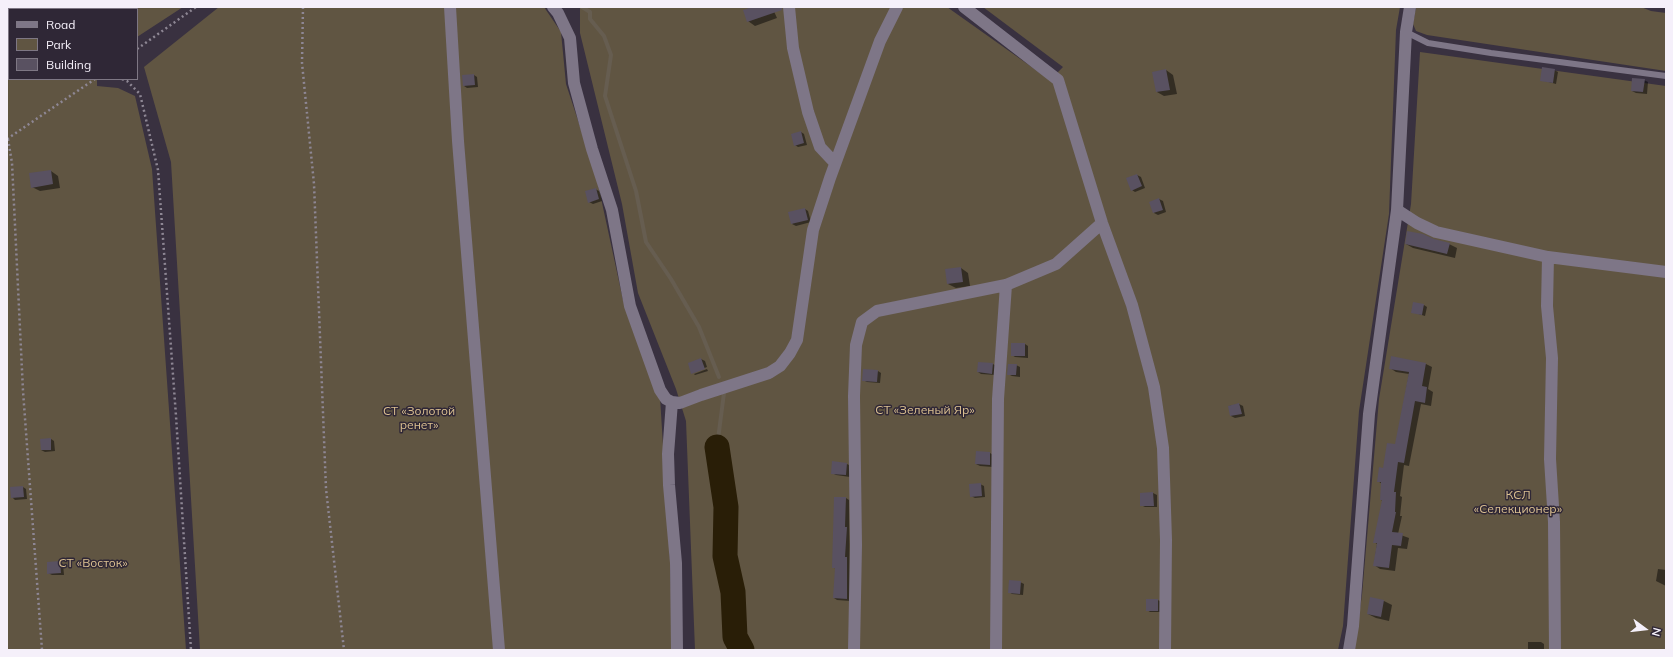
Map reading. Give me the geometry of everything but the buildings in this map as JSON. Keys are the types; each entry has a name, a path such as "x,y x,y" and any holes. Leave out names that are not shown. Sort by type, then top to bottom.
{"street":[{"path":"450,7 458,141 499,650"},
{"path":"553,7 558,13 570,38 574,84 592,149 612,210 630,306 660,390 666,398 672,402 680,403 769,373 780,366 790,353 797,340 813,230 835,163 880,41 897,7"},
{"path":"789,7 792,48 808,112 820,147 835,163"},
{"path":"964,7 1058,80 1102,223 1132,305 1154,387 1163,448 1166,540 1165,650"},
{"path":"1349,650 1353,626 1369,414 1398,210 1406,32 1410,7"},
{"path":"1398,210 1417,223 1436,232 1548,257 1666,272"},
{"path":"854,650 856,545 854,396 856,345 862,322 877,311 1006,285 1056,264 1102,223"},
{"path":"1548,257 1547,306 1552,358 1550,458 1554,522 1555,650"},
{"path":"996,650 998,399 1006,285"},
{"path":"672,402 668,454 669,485 676,563 677,650"}],"lane":[{"path":"1406,32 1428,43 1491,53 1666,76"}],"path":[{"path":"138,48 196,7"},
{"path":"303,7 302,63 314,184 326,489 344,650"},
{"path":"42,650 23,391 12,162 7,139 94,80"},
{"path":"124,80 140,94 158,170 191,650"}],"green space":[{"name":"СТ «Восток»","path":"7,7 183,7 138,36 138,8 8,8 8,80 97,80 97,86 118,88 135,96 152,169 186,650 7,650"},
{"name":"СТ «Золотой ренет»","path":"219,7 544,7 561,32 566,84 596,175 623,300 660,397 670,559 673,650 200,650 171,162 144,67"},
{"name":"СТ «Зеленый Яр»","path":"580,7 947,7 1050,80 1063,67 983,7 1400,7 1396,30 1389,214 1359,411 1343,626 1338,650 695,650 686,421 676,389 638,293 622,204 580,33"},
{"path":"1416,7 1641,7 1651,11 1666,13 1666,71 1427,35 1416,31 1413,24"},
{"name":"КСЛ «Селекционер»","path":"1420,52 1666,86 1666,650 1354,650 1362,595 1379,399 1411,204"}],"waterway":[{"path":"582,7 590,12 590,19 604,36 611,55 605,96 636,191 646,242 671,279 699,327 719,377"},
{"path":"717,447 724,393"},
{"path":"717,447 726,507 725,556 733,592 735,637 742,650"}]}
